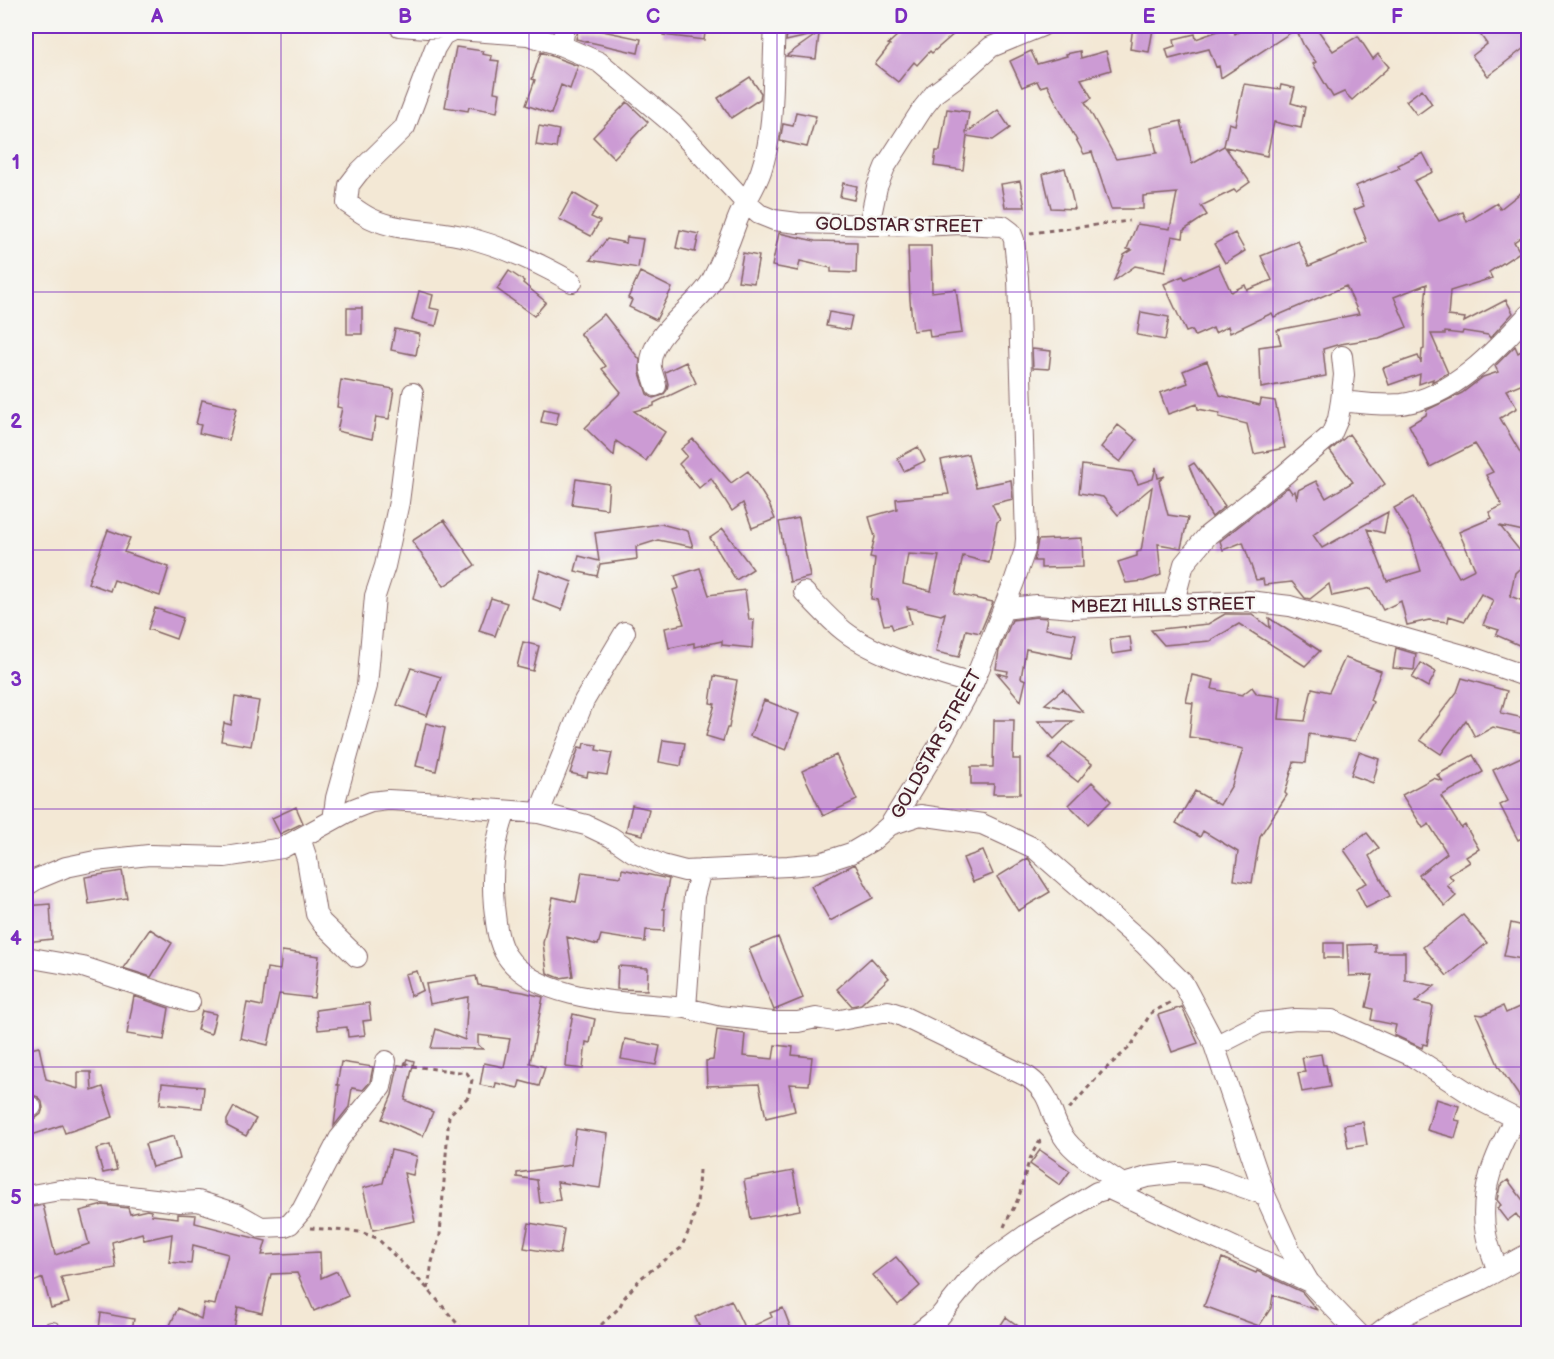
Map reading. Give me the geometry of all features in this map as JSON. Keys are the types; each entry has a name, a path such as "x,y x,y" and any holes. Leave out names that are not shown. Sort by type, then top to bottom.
{"street":[{"name":"GOLDSTAR STREET","path":"26,886 66,867 95,861 149,855 225,857 282,848 371,802 388,800 442,802 539,813 586,825 611,837 633,852 663,865 685,871 758,869 820,863 851,853 873,840 890,825 923,773 973,684 1004,609 1022,558 1026,539 1018,278 1011,232 1003,226 971,224 869,225 774,220 759,214 746,203 664,117 598,62 562,46 528,35 399,26"},
{"path":"562,46 565,26"},
{"path":"656,386 651,367 658,342 707,289 761,171 768,137 775,26"},
{"path":"869,225 877,187 885,167 923,108 936,93 962,74 991,47 1041,26"},
{"path":"453,30 443,35 435,48 405,127 359,172 349,185 347,203 370,218 386,223 468,237 497,247 572,282"},
{"path":"1341,400 1371,404 1401,404 1419,400 1472,373 1528,315"},
{"path":"1173,605 1184,564 1208,535 1331,435 1338,419 1341,400 1344,375 1342,356"},
{"path":"333,820 336,798 367,686 375,596 386,566 399,502 413,393"},
{"path":"804,592 846,632 868,645 941,675 973,684"},
{"name":"MBEZI HILLS STREET","path":"1004,609 1036,605 1074,608 1249,602 1290,606 1452,651 1528,677"},
{"path":"539,813 584,700 625,632"},
{"path":"506,811 495,847 492,888 498,936 505,954 526,974 550,988 605,1000 686,1008 729,1017 773,1022 798,1022 816,1018 835,1021 888,1011 1041,1086 1063,1136 1114,1186 1309,1282"},
{"path":"890,825 920,815 982,824 1034,848 1144,944 1183,983 1215,1046 1265,1196 1289,1248 1309,1282 1359,1334"},
{"path":"300,838 307,859 316,914 322,923 357,957"},
{"path":"686,1008 694,896 701,870"},
{"path":"26,957 83,967 190,1002"},
{"path":"1215,1046 1260,1023 1296,1019 1332,1020 1412,1056 1483,1102 1522,1122 1500,1147 1489,1177 1484,1205 1486,1234 1497,1270"},
{"path":"26,1196 60,1190 180,1202 198,1201 238,1214 261,1227 285,1226 290,1224 302,1210 339,1138 381,1087 386,1061"},
{"path":"917,1334 940,1316 970,1279 991,1260 1026,1235 1083,1200 1114,1186 1168,1174 1202,1174 1265,1196"},
{"path":"1377,1334 1392,1321 1476,1282 1528,1254"}],"path":[{"path":"1011,232 1037,233 1129,221"},
{"path":"991,1260 1018,1199 1025,1169 1040,1141 1058,1124 1102,1072 1131,1046 1151,1013 1174,1000 1193,1002"},
{"path":"386,1061 467,1073 472,1080 468,1097 449,1115 440,1235 432,1262 428,1289"},
{"path":"601,1325 619,1308 624,1298 641,1278 681,1248 691,1226 697,1204 699,1170"},
{"path":"290,1224 309,1228 360,1232 376,1238 428,1289 466,1334"}],"building":[{"path":"579,26 641,39 638,53 576,39"},
{"path":"663,26 706,26 704,40 663,35"},
{"path":"788,26 829,26 830,32 819,34 816,59 786,56 817,34 786,41"},
{"path":"908,26 963,26 932,53 930,51 917,65 914,62 898,82 875,64 890,45 888,44"},
{"path":"1133,26 1153,29 1149,52 1130,49"},
{"path":"1232,26 1235,34 1248,26 1315,26 1333,51 1358,36 1373,59 1378,54 1389,67 1352,100 1344,92 1333,97 1296,29 1221,78 1219,66 1216,67 1209,49 1169,59 1166,49 1175,46 1174,39 1195,34 1196,39"},
{"path":"1474,26 1528,26 1528,45 1488,76 1472,56 1487,44"},
{"path":"456,47 483,51 482,54 492,56 491,60 499,61 494,92 500,93 497,112 469,107 468,111 445,107"},
{"path":"1031,51 1037,64 1080,51 1081,58 1106,51 1111,70 1081,79 1092,98 1085,102 1116,159 1157,153 1151,128 1181,121 1192,164 1224,146 1229,123 1235,125 1244,84 1280,89 1281,85 1295,88 1291,103 1305,107 1301,128 1274,122 1267,156 1225,147 1250,182 1236,192 1234,190 1201,206 1207,215 1184,230 1183,238 1172,236 1165,272 1135,266 1114,281 1124,255 1132,250 1127,249 1137,224 1170,229 1177,193 1143,196 1143,209 1111,209 1092,152 1084,154 1047,85 1040,87 1037,81 1022,87 1010,61"},
{"path":"541,52 578,66 570,89 561,85 551,114 526,105 535,80 532,79"},
{"path":"750,77 761,93 760,99 731,118 718,98"},
{"path":"1422,89 1432,104 1417,115 1406,101"},
{"path":"627,102 648,122 614,158 593,137"},
{"path":"947,109 969,112 966,133 998,110 1010,128 993,140 967,136 963,170 934,166 936,151 940,151"},
{"path":"796,112 816,116 807,147 780,141 783,124 793,126"},
{"path":"539,126 559,130 556,148 536,145"},
{"path":"1423,153 1433,172 1414,181 1439,221 1463,212 1467,222 1497,203 1500,209 1528,187 1528,232 1514,242 1520,252 1489,272 1492,278 1450,291 1448,316 1465,318 1464,322 1506,300 1513,313 1490,338 1488,335 1463,331 1462,334 1445,332 1445,334 1431,334 1448,373 1432,382 1433,379 1419,384 1420,374 1389,385 1383,368 1418,356 1421,363 1424,349 1427,284 1394,297 1407,327 1379,338 1323,349 1326,376 1261,388 1259,347 1281,344 1277,330 1359,314 1346,286 1274,317 1272,313 1230,333 1228,326 1215,333 1213,328 1195,336 1192,330 1186,332 1164,284 1183,276 1185,279 1218,264 1231,292 1245,285 1247,290 1272,280 1261,256 1298,241 1309,266 1367,242 1354,210 1364,206 1356,186 1400,168 1398,165"},
{"path":"1065,168 1075,209 1051,208 1043,174"},
{"path":"1020,181 1025,207 1005,207 1001,184"},
{"path":"843,183 857,186 854,200 840,197"},
{"path":"573,193 597,207 591,217 600,221 591,236 559,219"},
{"path":"680,230 699,234 695,252 676,248"},
{"path":"779,233 815,241 857,242 856,273 831,272 831,268 800,261 798,271 772,266"},
{"path":"1235,233 1245,251 1225,263 1214,244"},
{"path":"627,237 643,239 638,268 590,260 607,239 626,243"},
{"path":"908,246 931,246 932,292 956,289 962,333 930,337 929,329 913,331"},
{"path":"743,253 759,256 754,283 738,281"},
{"path":"509,271 524,281 523,283 546,302 534,316 497,289"},
{"path":"640,272 672,288 656,320 629,307 632,300 628,298"},
{"path":"419,291 433,295 430,308 440,310 436,326 412,320"},
{"path":"347,308 362,308 362,334 347,334"},
{"path":"829,312 852,316 849,330 826,326"},
{"path":"1141,312 1169,317 1165,340 1137,335"},
{"path":"604,314 640,360 640,373 647,394 653,398 663,395 668,384 665,372 686,362 696,383 654,403 654,406 634,411 665,432 646,461 616,441 614,456 585,428 621,392 602,369 606,366 580,333"},
{"path":"395,329 420,334 416,355 391,350"},
{"path":"1515,346 1518,353 1528,347 1528,381 1506,390 1517,408 1500,418 1527,464 1524,466 1528,480 1528,532 1500,526 1528,561 1515,573 1510,596 1528,603 1528,649 1496,635 1499,630 1483,625 1493,600 1481,594 1465,621 1449,616 1448,622 1429,620 1407,625 1401,601 1383,610 1371,588 1332,596 1329,584 1310,599 1305,598 1292,582 1264,585 1263,579 1256,580 1243,542 1223,550 1220,541 1288,487 1292,493 1295,491 1297,499 1298,490 1316,481 1326,498 1353,482 1330,451 1349,434 1385,484 1313,535 1322,548 1388,512 1384,533 1367,529 1387,581 1421,571 1411,537 1394,508 1414,497 1459,577 1475,569 1459,532 1492,518 1489,512 1502,506 1486,475 1493,472 1475,444 1430,467 1409,425 1426,415 1427,410 1462,393 1483,377 1498,372 1495,366"},
{"path":"1032,349 1051,351 1049,369 1033,368"},
{"path":"1207,361 1220,395 1260,405 1261,399 1275,401 1285,448 1254,454 1247,424 1219,417 1220,413 1198,409 1197,404 1168,414 1160,393 1188,383 1183,371"},
{"path":"341,380 394,389 389,419 376,417 372,439 337,431 342,408 337,407"},
{"path":"202,400 237,408 229,440 199,433 201,425 196,424"},
{"path":"544,409 559,412 556,425 541,422"},
{"path":"1118,425 1137,440 1120,462 1101,447"},
{"path":"693,439 731,483 748,471 769,504 775,519 752,528 743,503 732,511 711,478 699,488 679,464 687,456 681,449"},
{"path":"918,447 925,461 904,471 897,458"},
{"path":"968,454 976,487 1011,480 1013,499 992,504 1000,520 997,522 989,563 963,556 955,594 993,602 980,633 966,630 959,657 936,652 945,613 941,615 907,607 911,624 893,629 891,624 884,625 877,600 871,599 875,558 870,557 875,537 869,517 897,509 896,499 949,494 941,460","holes":["908,554 939,556 931,591 903,584"]},
{"path":"1194,463 1225,506 1212,517 1189,466"},
{"path":"1082,465 1132,472 1138,484 1153,479 1156,467 1158,478 1165,476 1159,481 1168,515 1188,518 1181,548 1158,544 1161,575 1144,581 1126,583 1118,562 1137,556 1137,552 1141,551 1152,487 1118,515 1103,497 1079,493"},
{"path":"576,479 609,484 607,509 572,504"},
{"path":"799,518 810,577 790,582 779,522"},
{"path":"444,520 475,565 444,586 412,541"},
{"path":"661,524 688,531 693,547 658,540 636,547 637,559 600,564 597,576 575,571 579,556 599,561 595,533"},
{"path":"723,529 753,569 736,580 710,538"},
{"path":"108,530 130,538 124,552 169,567 160,596 114,580 110,591 88,583"},
{"path":"1082,538 1083,567 1041,568 1041,561 1034,561 1038,540"},
{"path":"700,568 709,595 745,590 749,620 754,620 752,648 722,645 722,641 694,647 694,643 669,648 665,628 684,624 673,590 679,588 675,576"},
{"path":"540,570 572,582 562,610 533,599"},
{"path":"491,598 507,603 495,636 479,631"},
{"path":"155,608 183,618 176,639 148,629"},
{"path":"1225,614 1252,614 1270,628 1269,618 1320,651 1305,666 1239,624 1210,641 1164,645 1151,630 1208,624"},
{"path":"1047,618 1045,629 1076,634 1071,658 1026,649 1021,678 1026,680 1021,701 997,673 1007,676 1008,671 996,669 999,651 1012,620"},
{"path":"1130,637 1132,651 1112,654 1110,639"},
{"path":"523,642 539,646 533,671 517,667"},
{"path":"1396,648 1416,654 1414,670 1393,668"},
{"path":"1345,658 1381,671 1370,700 1373,702 1355,741 1309,734 1306,763 1294,762 1285,793 1287,795 1260,836 1252,883 1234,880 1238,852 1203,831 1200,837 1176,823 1195,791 1220,805 1232,785 1243,749 1189,737 1193,703 1186,702 1192,675 1214,680 1212,689 1242,695 1252,687 1257,694 1281,697 1279,719 1305,721 1312,688 1329,692"},
{"path":"1421,663 1436,672 1428,687 1412,678"},
{"path":"411,668 441,677 427,716 397,705"},
{"path":"714,676 737,680 729,728 727,728 723,741 706,736 715,704 710,703"},
{"path":"1462,678 1507,691 1501,713 1528,719 1527,735 1493,727 1475,737 1466,720 1441,754 1420,740 1457,692"},
{"path":"1063,689 1083,712 1045,704"},
{"path":"235,697 259,701 251,746 221,741 224,723 231,725"},
{"path":"764,700 799,714 786,750 750,736"},
{"path":"994,720 1014,720 1013,759 1020,759 1020,794 993,794 994,784 971,784 971,767 993,767"},
{"path":"1038,721 1073,721 1054,739"},
{"path":"426,723 445,728 436,771 416,766"},
{"path":"663,740 685,743 681,766 659,762"},
{"path":"1063,742 1092,764 1078,782 1049,759"},
{"path":"584,743 597,745 596,750 612,753 607,775 588,772 587,777 570,773 579,747 583,748"},
{"path":"1359,752 1379,759 1373,783 1351,775"},
{"path":"836,755 857,800 823,816 802,771"},
{"path":"1473,755 1483,772 1441,796 1461,828 1465,825 1479,849 1466,857 1470,862 1449,875 1453,880 1447,885 1456,896 1445,906 1419,875 1447,853 1429,824 1423,828 1402,795 1433,778 1443,781 1437,775"},
{"path":"1521,757 1528,772 1528,835 1518,840 1500,805 1508,801 1493,770"},
{"path":"1092,782 1111,801 1088,824 1069,805"},
{"path":"632,805 649,809 643,835 626,831"},
{"path":"296,807 303,823 280,834 272,818"},
{"path":"1367,833 1379,848 1369,856 1390,896 1366,908 1356,888 1367,883 1344,850"},
{"path":"983,851 993,874 973,882 963,858"},
{"path":"1028,858 1050,892 1018,911 997,877"},
{"path":"855,864 873,898 830,921 811,886"},
{"path":"622,869 669,879 663,909 665,909 664,931 646,930 645,942 601,935 598,945 567,937 573,976 560,978 547,973 543,943 553,897 576,902 582,872 621,877"},
{"path":"122,871 127,898 89,904 85,877"},
{"path":"50,904 52,939 26,942 26,906"},
{"path":"1463,915 1487,943 1447,976 1423,947"},
{"path":"1511,923 1528,927 1528,960 1504,956"},
{"path":"150,929 172,943 151,977 123,968"},
{"path":"778,937 803,998 774,1010 749,949"},
{"path":"1324,943 1343,943 1343,958 1324,958"},
{"path":"1375,944 1375,952 1405,952 1405,980 1435,986 1415,1002 1433,1006 1427,1045 1423,1044 1422,1048 1394,1035 1396,1025 1371,1020 1373,1009 1366,1007 1373,975 1349,976 1347,945"},
{"path":"282,951 319,956 314,998 279,994 268,1045 240,1038 247,1003 262,1006 267,968 280,970"},
{"path":"871,958 889,978 861,1004 852,1006 837,989"},
{"path":"618,966 648,968 647,990 617,989"},
{"path":"417,971 423,990 411,996 405,974"},
{"path":"476,976 478,985 543,997 530,1063 545,1067 539,1086 520,1081 518,1088 496,1083 495,1088 480,1085 484,1063 504,1067 510,1039 478,1035 478,1045 483,1049 431,1048 436,1029 465,1040 468,997 430,1004 426,984"},
{"path":"134,996 169,1008 164,1040 127,1034"},
{"path":"369,1003 371,1020 363,1021 365,1035 348,1037 347,1027 318,1030 316,1010"},
{"path":"1528,1003 1528,1109 1499,1067 1476,1014 1483,1015 1503,1006 1506,1013"},
{"path":"1182,1007 1198,1043 1172,1052 1158,1015"},
{"path":"202,1011 216,1014 211,1034 197,1030"},
{"path":"573,1014 595,1019 590,1043 586,1042 583,1069 566,1067 568,1038"},
{"path":"717,1030 745,1034 743,1056 773,1059 775,1045 793,1047 792,1055 812,1057 809,1085 789,1084 795,1111 766,1118 759,1084 707,1086 706,1061 713,1060"},
{"path":"625,1039 660,1046 656,1065 621,1059"},
{"path":"39,1047 46,1079 78,1089 78,1072 91,1072 92,1091 103,1087 113,1117 65,1133 62,1125 26,1137 26,1121 36,1118 41,1114 43,1108 38,1097 26,1096 26,1076 29,1076 26,1050"},
{"path":"1321,1054 1323,1065 1326,1065 1330,1087 1302,1092 1298,1073 1305,1072 1302,1057"},
{"path":"407,1059 414,1061 405,1100 433,1112 423,1136 382,1119 392,1095 398,1065 404,1066"},
{"path":"341,1062 373,1067 370,1082 363,1090 352,1088 349,1107 334,1126 339,1085 337,1085"},
{"path":"162,1083 204,1087 202,1108 160,1104"},
{"path":"1436,1099 1459,1106 1455,1120 1460,1121 1455,1138 1427,1130"},
{"path":"234,1107 256,1119 246,1136 227,1126 227,1120"},
{"path":"1363,1122 1367,1145 1348,1148 1344,1125"},
{"path":"576,1129 608,1134 600,1188 557,1182 560,1200 540,1203 537,1180 517,1177 517,1173 571,1165"},
{"path":"174,1136 180,1159 152,1167 145,1144"},
{"path":"110,1145 117,1170 103,1173 96,1149"},
{"path":"391,1150 417,1156 413,1175 404,1173 415,1221 373,1230 363,1188 383,1183"},
{"path":"1040,1150 1070,1171 1060,1185 1030,1164"},
{"path":"793,1171 800,1210 751,1219 744,1180"},
{"path":"1508,1180 1528,1207 1528,1231 1516,1214 1507,1221 1497,1208 1501,1205 1497,1200 1500,1186"},
{"path":"43,1205 55,1255 89,1244 80,1211 103,1205 128,1208 130,1214 147,1210 151,1211 152,1215 178,1218 178,1214 196,1215 195,1223 266,1241 262,1255 320,1252 321,1278 337,1271 348,1296 314,1311 297,1273 271,1274 262,1313 238,1307 233,1334 166,1334 178,1308 201,1319 204,1303 215,1305 228,1254 193,1245 191,1264 169,1262 172,1234 144,1240 142,1233 112,1242 116,1268 61,1277 69,1303 51,1308 43,1278 26,1285 26,1208"},
{"path":"529,1223 564,1229 560,1254 524,1248"},
{"path":"896,1257 920,1286 898,1305 873,1275"},
{"path":"1222,1258 1302,1292 1317,1310 1273,1295 1271,1308 1259,1326 1204,1306"},
{"path":"731,1300 744,1327 731,1334 703,1334 695,1317"},
{"path":"783,1308 793,1334 736,1334 772,1317 770,1313"},
{"path":"101,1313 134,1319 131,1334 99,1329"},
{"path":"1006,1317 1029,1334 995,1334"}]}
